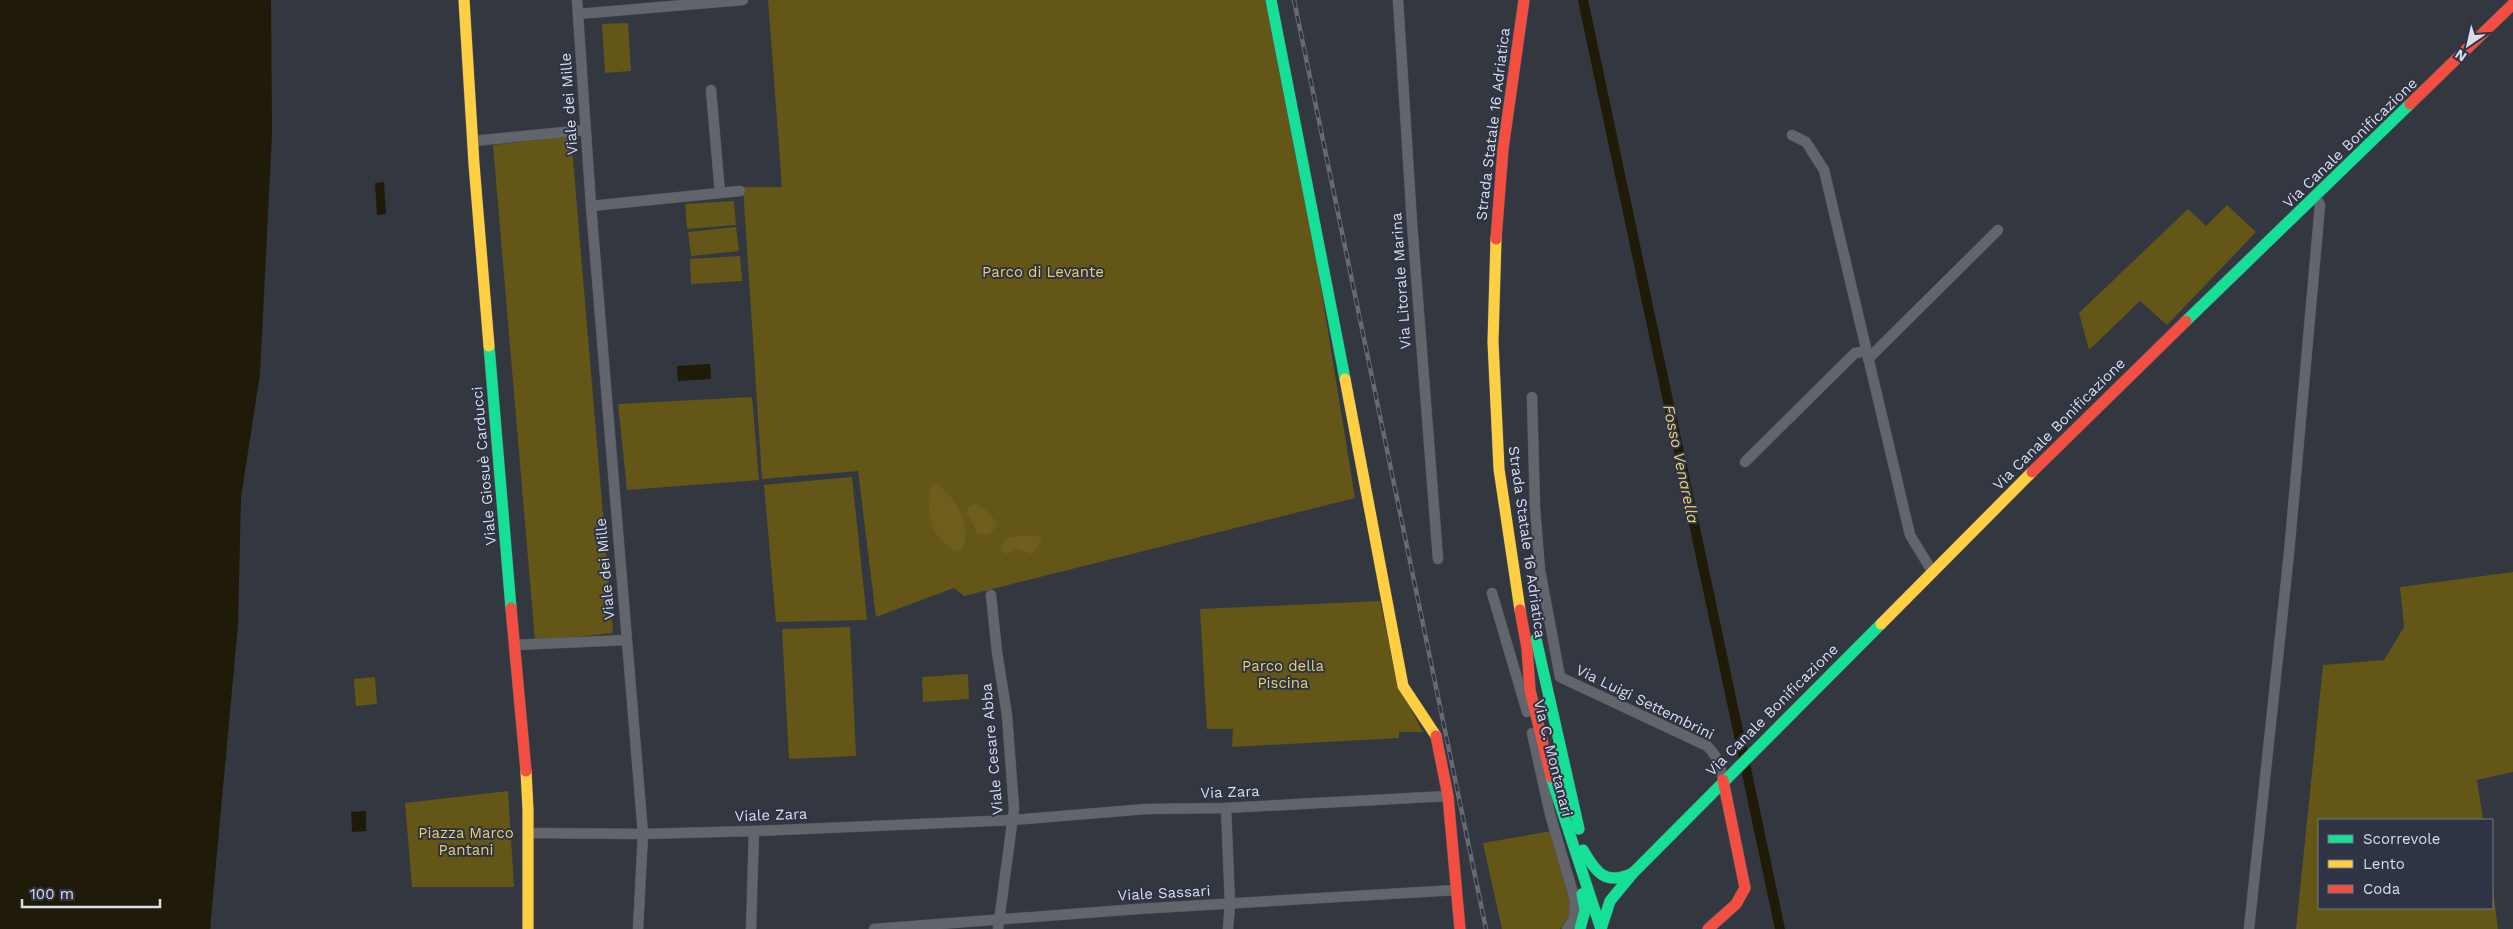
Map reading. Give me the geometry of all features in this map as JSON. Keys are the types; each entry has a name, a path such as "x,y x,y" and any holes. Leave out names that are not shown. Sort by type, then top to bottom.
{"main road":[{"name":"Viale Giosuè Carducci","path":"464,0 473,141 514,646 524,729 529,832 528,929"},
{"path":"1271,0 1390,606 1403,686 1436,735 1448,796 1460,929"},
{"name":"Strada Statale 16 Adriatica","path":"1514,487 1524,576 1537,644 1601,929 1552,781 1530,690 1527,648 1514,580 1499,469 1493,342 1496,229 1503,149 1524,0"},
{"name":"Strada Statale 16 Adriatica","path":"1506,291 1514,154 1535,0"},
{"name":"Via Canale Bonificazione","path":"1601,929 1610,901 1633,873 1725,779 2098,405 2316,197 2513,4"},
{"name":"Via Luigi Settembrini","path":"1708,929 1736,904 1745,888 1725,798 1725,779"},
{"path":"1573,842 1585,910 1580,929"},
{"path":"1583,850 1591,865 1600,874 1609,879 1621,880 1633,873"}],"street":[{"name":"Viale dei Mille","path":"577,0 590,206 643,834 638,929"},
{"path":"578,14 743,0"},
{"name":"Via Litorale Marina","path":"1398,0 1412,222 1438,559"},
{"path":"711,90 720,193"},
{"path":"473,141 585,130"},
{"path":"1792,135 1806,142 1824,170 1910,535 1932,571"},
{"path":"590,206 740,191"},
{"path":"2249,929 2289,553 2320,205 2316,197"},
{"path":"1867,355 1998,230"},
{"path":"1745,462 1855,353 1867,355"},
{"name":"Via Luigi Settembrini","path":"1532,397 1535,508 1540,570 1560,677 1707,746 1713,752 1725,779"},
{"name":"Via C. Montanari","path":"1492,593 1511,666 1524,702 1550,814 1575,900 1576,913 1567,929"},
{"name":"Viale Cesare Abba","path":"991,595 997,652 1007,714 1014,820 998,925"},
{"path":"514,646 626,640"},
{"name":"Via Zara","path":"1014,820 1146,809 1226,808 1448,796"},
{"path":"1226,808 1230,904 1228,929"},
{"name":"Viale Zara","path":"529,832 643,834 1014,820"},
{"path":"751,929 754,831"},
{"name":"Viale Sassari","path":"874,929 998,925 1230,904 1456,890"}],"green space":[{"name":"Parco di Levante","path":"768,0 1265,0 1310,220 1355,498 964,596 954,588 876,617 858,471 762,479 743,187 782,187"},
{"path":"628,23 631,71 605,73 602,24"},
{"path":"571,136 613,633 535,641 493,145"},
{"path":"734,201 736,225 687,229 685,204"},
{"path":"2227,205 2256,232 2167,325 2140,301 2089,350 2079,313 2188,209 2206,226"},
{"path":"736,227 739,251 691,256 688,232"},
{"path":"740,256 742,281 691,284 690,259"},
{"path":"752,397 759,480 627,490 618,404"},
{"path":"852,477 867,620 776,622 764,485"},
{"path":"2513,572 2513,772 2477,780 2483,819 2318,819 2318,909 2493,909 2493,891 2498,929 2296,929 2323,665 2384,660 2404,627 2400,587"},
{"name":"Parco della Piscina","path":"1380,601 1397,682 1423,732 1399,732 1399,738 1232,747 1233,729 1207,729 1200,609"},
{"path":"850,627 856,756 789,759 782,629"},
{"path":"968,674 969,699 923,702 922,677"},
{"path":"375,677 377,704 356,706 354,679"},
{"name":"Piazza Marco Pantani","path":"508,791 514,887 412,887 405,803"},
{"path":"1552,831 1572,905 1570,915 1560,929 1502,929 1483,843"}],"shaded area":[{"path":"0,0 271,0 272,134 260,374 241,497 238,625 210,929 0,929"},
{"path":"384,182 386,214 377,215 375,183"},
{"path":"710,364 711,379 678,381 677,366"},
{"path":"936,483 950,496 961,513 965,532 961,551 953,550 940,539 932,526 929,510 930,493 931,485"},
{"path":"975,504 988,512 996,523 997,526 988,535 977,534 966,513 969,507"},
{"path":"1021,535 1039,536 1042,539 1032,554 1017,549 1008,554 1000,551 1004,539"},
{"path":"366,811 366,831 352,832 351,812"}],"waterway":[{"name":"Fosso Venarella","path":"1583,0 1780,929"}],"railway":[{"path":"1294,0 1486,929"}],"traffic: fast":[{"path":"1271,0 1345,379"},
{"path":"2186,321 2410,104"},
{"path":"489,346 511,608"},
{"path":"1633,873 1881,624"},
{"path":"1536,639 1579,829"},
{"path":"1551,777 1601,929"},
{"path":"1583,850 1597,871 1609,878 1624,877 1633,873"},
{"path":"1601,929 1610,901 1633,873"},
{"path":"1580,929 1585,910 1582,894"}],"traffic: slow":[{"path":"464,0 474,164 489,346"},
{"path":"1496,239 1493,342 1499,469 1520,610"},
{"path":"1345,379 1403,686 1436,736"},
{"path":"1881,624 2032,472"},
{"path":"526,771 528,810 528,929"}],"traffic: jam":[{"path":"1496,239 1503,149 1524,0"},
{"path":"2410,104 2513,4"},
{"path":"2032,472 2186,321"},
{"path":"511,608 526,771"},
{"path":"1520,610 1527,648 1530,690 1551,777"},
{"path":"1436,736 1448,796 1460,929"},
{"path":"1708,929 1736,904 1745,888 1723,780"}]}
